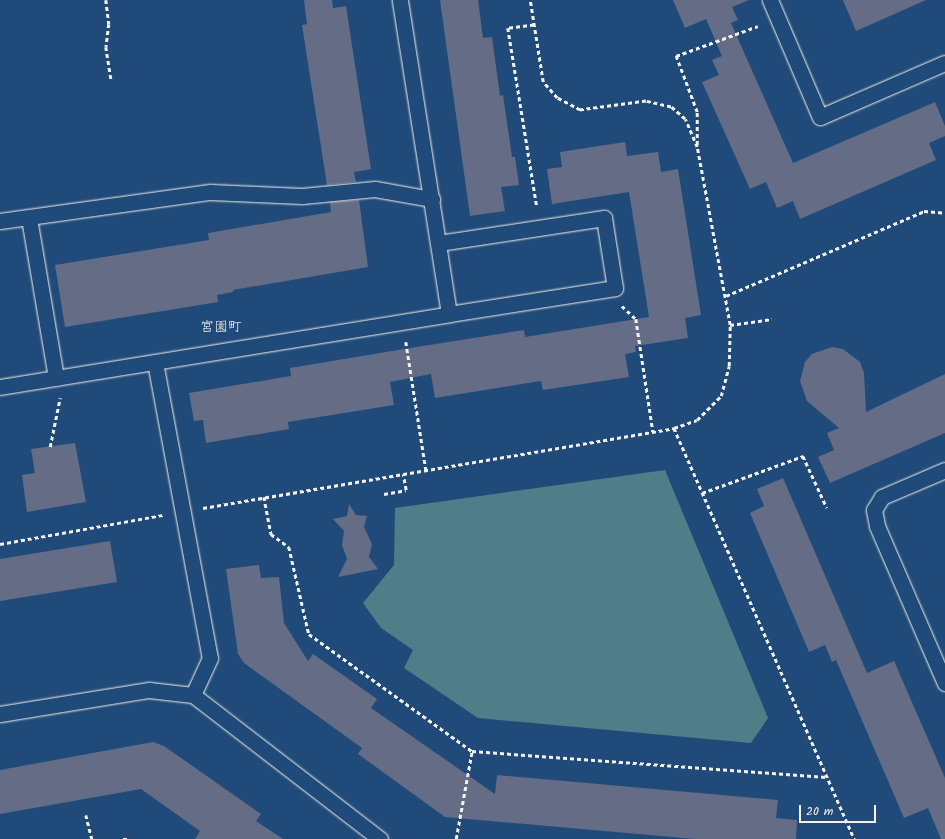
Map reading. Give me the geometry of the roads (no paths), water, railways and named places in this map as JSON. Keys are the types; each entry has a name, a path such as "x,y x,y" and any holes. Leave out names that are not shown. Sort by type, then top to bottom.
{"lane":[{"path":"400,0 449,314"},
{"path":"770,0 820,117 945,63"},
{"path":"0,221 210,192 302,196 375,189 432,199"},
{"path":"29,218 56,378"},
{"path":"0,387 615,288 604,218 439,243"},
{"path":"155,362 210,658 193,695"},
{"path":"945,470 882,497 874,510 878,526 945,684"},
{"path":"0,714 149,690 193,695 380,839"}],"district":[{"name":"宮園町","path":"221,327"}]}
